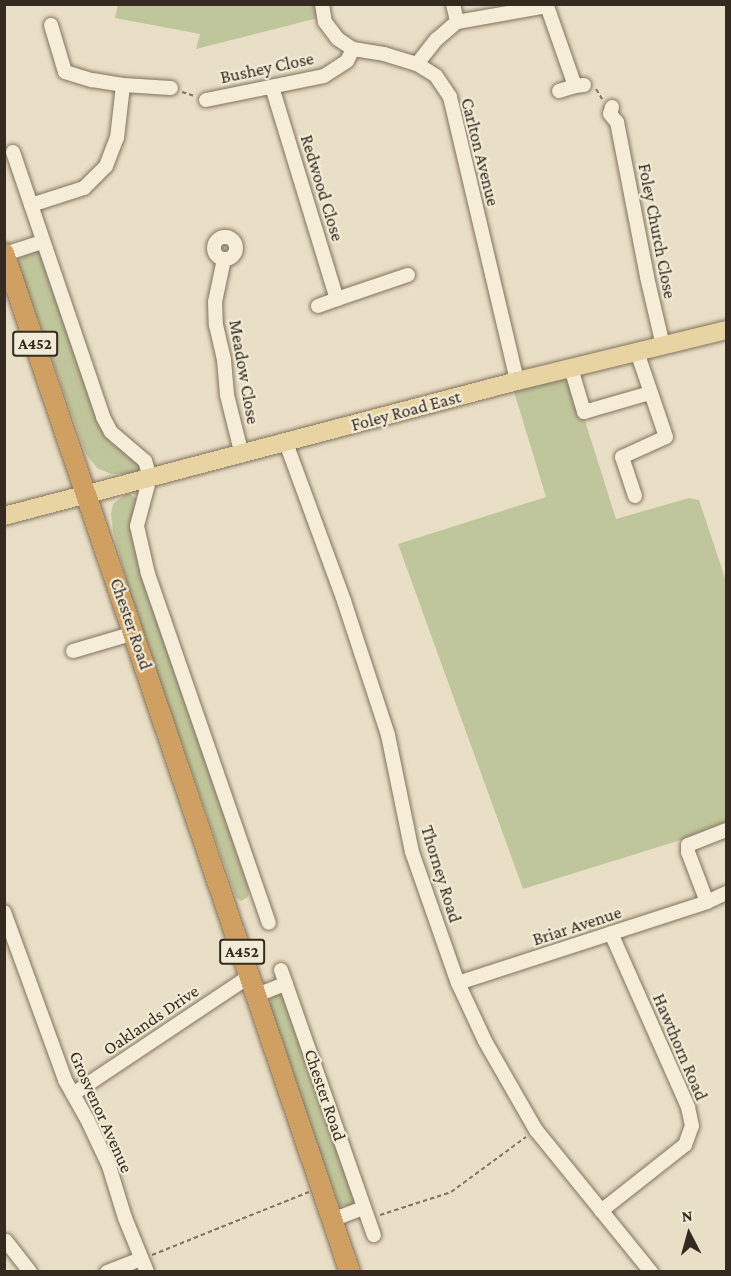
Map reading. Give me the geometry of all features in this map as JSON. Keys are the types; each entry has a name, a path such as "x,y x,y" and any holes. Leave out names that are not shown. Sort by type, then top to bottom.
{"highway":[{"name":"Chester Road","path":"5,254 350,1272"}],"main road":[{"name":"Foley Road East","path":"4,516 517,381 726,330"}],"street":[{"name":"Carlton Avenue","path":"322,4 325,22 338,39 353,49 417,64 436,76 450,97 517,381"},
{"path":"453,4 458,22"},
{"path":"417,64 436,40 458,22 547,5 579,85 559,91"},
{"path":"51,26 65,72 92,80 123,85 171,88"},
{"name":"Bushey Close","path":"212,103 324,76 347,61 353,49"},
{"path":"31,205 84,188 106,166 117,138 123,85"},
{"name":"Redwood Close","path":"272,87 337,299"},
{"name":"Foley Church Close","path":"612,107 610,114 620,120 647,278 663,346"},
{"path":"13,152 103,417 111,432 145,461 150,477"},
{"name":"Chester Road","path":"5,254 43,242"},
{"name":"Meadow Close","path":"224,259 215,302 216,325 224,360 227,395 242,455"},
{"path":"318,306 399,275"},
{"path":"635,496 622,457 666,437 637,352"},
{"path":"571,368 584,412 650,393"},
{"name":"Thorney Road","path":"286,443 344,601 388,735 412,852 458,983 485,1041 536,1130 651,1272"},
{"name":"Chester Road","path":"150,477 137,526 148,574 255,903 269,923"},
{"path":"73,651 134,633"},
{"path":"707,902 688,852 688,845 726,830"},
{"name":"Briar Avenue","path":"458,983 707,902 726,893"},
{"name":"Grosvenor Avenue","path":"4,912 65,1080 109,1166 144,1265"},
{"name":"Hawthorn Road","path":"601,1211 685,1145 692,1126 688,1107 611,933"},
{"name":"Chester Road","path":"253,986 284,976 374,1234"},
{"name":"Oaklands Drive","path":"73,1094 253,986"},
{"path":"332,1220 367,1213"},
{"path":"6,1241 30,1272"},
{"path":"107,1272 144,1265"}],"path":[{"path":"579,85 595,86 600,98 606,100 612,107"},
{"path":"171,88 212,103"},
{"path":"367,1213 452,1192 536,1130"},
{"path":"144,1265 322,1187"}],"green space":[{"path":"118,4 319,5 322,17 196,49 200,34 115,18"},
{"path":"39,250 110,442 141,462 142,469 130,474 111,474 97,468 86,454 18,263 22,255"},
{"path":"569,370 616,519 689,498 699,500 726,581 726,826 523,889 398,544 546,497 512,385"},
{"path":"128,493 137,499 131,529 249,890 248,897 241,901 236,897 133,605 113,531 111,514 113,504"},
{"path":"284,994 354,1194 354,1205 339,1206 269,1006 273,995"}]}
